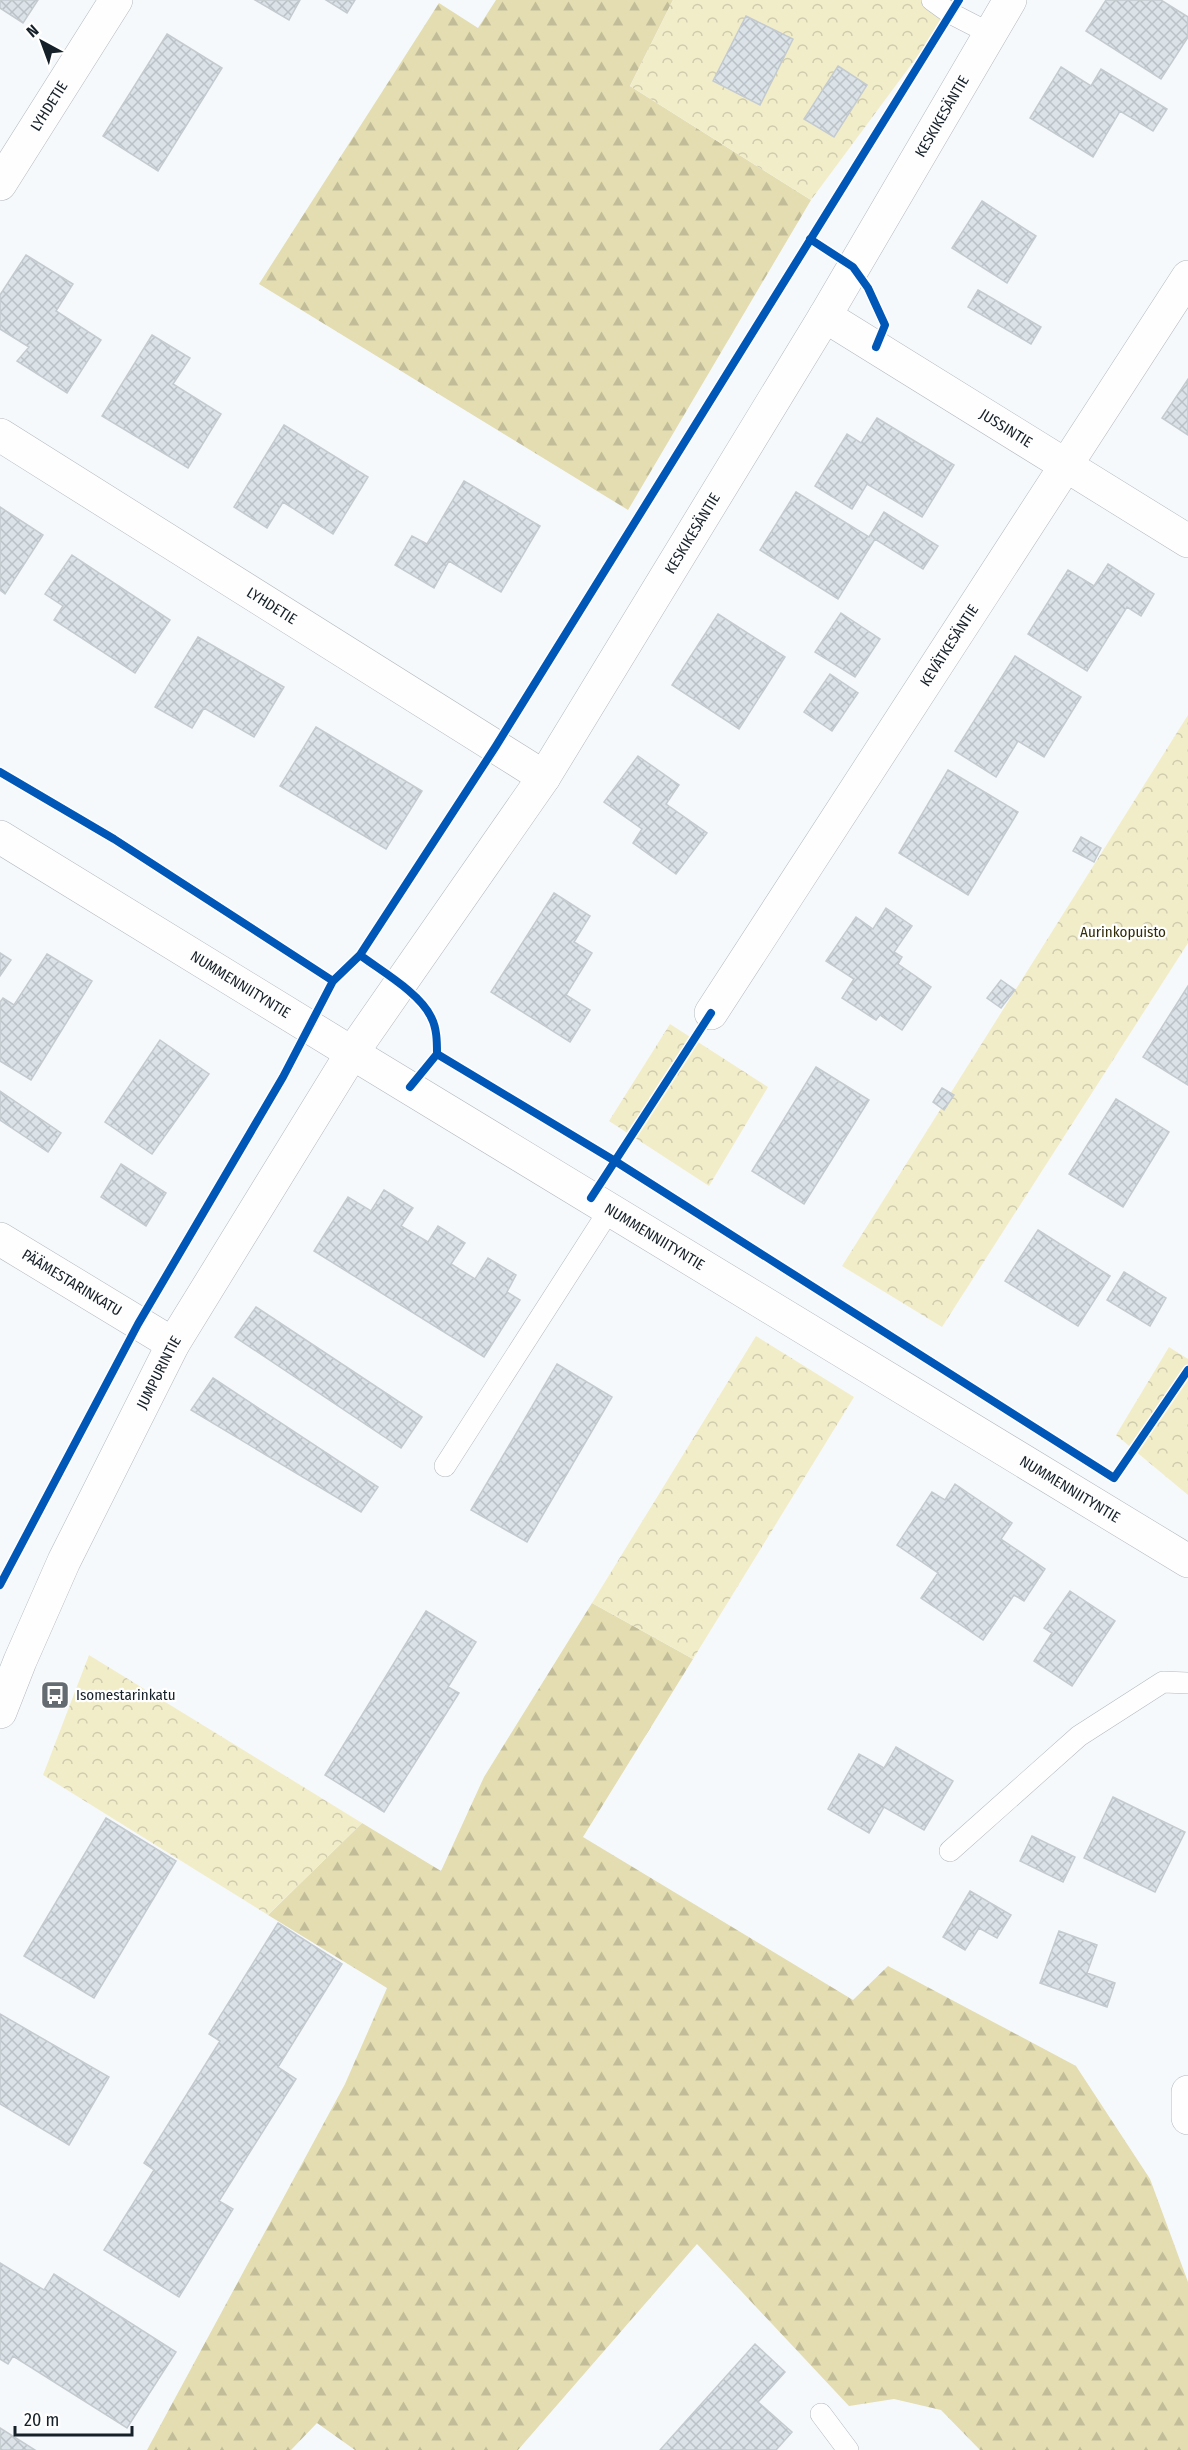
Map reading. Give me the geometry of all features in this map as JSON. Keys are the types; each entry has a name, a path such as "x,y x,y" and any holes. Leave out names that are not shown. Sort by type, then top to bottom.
{"street":[{"name":"LYHDETIE","path":"0,184 116,0"},
{"name":"KESKIKESÄNTIE","path":"352,1053 544,777 825,316 1010,0"},
{"name":"KEVÄTKESÄNTIE","path":"711,1013 1188,277"},
{"name":"JUSSINTIE","path":"825,316 1188,542"},
{"name":"LYHDETIE","path":"0,435 544,777"},
{"name":"NUMMENNIITYNTIE","path":"0,837 1188,1561"},
{"name":"JUMPURINTIE","path":"0,1712 64,1561 173,1344 352,1053"},
{"name":"PÄÄMESTARINKATU","path":"0,1239 173,1344"},
{"path":"1188,2092 1188,2118"}],"lane":[{"path":"932,0 950,13 989,33"},
{"path":"445,1466 610,1209"},
{"path":"950,1851 1079,1736 1163,1682 1188,1683"},
{"path":"821,2414 848,2450"}],"green space":[{"path":"496,0 673,0 630,86 811,200 628,510 259,284 439,3 478,28"},
{"path":"673,0 959,0 811,200 630,86"},
{"name":"Aurinkopuisto","path":"1188,715 1188,943 942,1327 842,1266"},
{"path":"670,1024 768,1087 709,1186 609,1121"},
{"path":"756,1336 854,1397 693,1659 592,1603"},
{"path":"1169,1347 1188,1359 1188,1495 1116,1435"},
{"path":"592,1603 693,1659 583,1837 853,2000 888,1966 1076,2066 1150,2179 1188,2282 1188,2450 980,2450 941,2410 894,2399 849,2406 697,2244 518,2450 355,2450 317,2423 291,2450 147,2450 345,2084 387,1988 268,1915 362,1823 441,1871 484,1777"},
{"path":"89,1655 362,1823 268,1915 43,1775"}],"building":[{"path":"0,0 38,0 23,23 0,8"},
{"path":"255,0 300,0 289,20"},
{"path":"326,0 355,0 347,13"},
{"path":"1106,0 1161,0 1188,17 1188,37 1161,79 1086,31"},
{"path":"746,16 793,39 760,105 713,81"},
{"path":"167,34 222,68 158,171 103,136"},
{"path":"838,66 867,85 834,137 804,119"},
{"path":"1061,67 1091,86 1101,69 1167,109 1153,131 1120,111 1093,157 1030,118"},
{"path":"982,201 1036,236 1007,283 952,248"},
{"path":"26,255 73,284 56,311 101,340 67,393 17,361 29,347 0,329 0,295"},
{"path":"978,290 1041,327 1031,344 968,307"},
{"path":"152,335 190,358 173,384 221,414 188,468 102,416"},
{"path":"1188,379 1188,435 1162,418"},
{"path":"877,418 954,465 922,517 867,484 852,509 815,486 847,434 861,443"},
{"path":"284,425 368,477 333,534 283,502 267,528 234,507"},
{"path":"464,481 540,526 501,592 449,561 434,588 395,565 412,536 427,544"},
{"path":"796,492 869,537 884,512 938,546 923,569 875,539 838,599 760,550"},
{"path":"0,507 43,535 5,594 0,590"},
{"path":"72,555 170,620 135,673 54,620 63,606 45,594"},
{"path":"1108,564 1154,594 1141,616 1127,607 1087,671 1028,634 1068,570 1094,586"},
{"path":"841,613 880,639 855,677 815,652"},
{"path":"718,614 785,657 739,729 672,685"},
{"path":"198,637 284,687 254,737 204,708 192,728 155,707"},
{"path":"1015,656 1081,697 1044,757 1018,741 996,777 955,751"},
{"path":"830,674 858,693 832,731 804,712"},
{"path":"316,727 422,791 386,849 280,786"},
{"path":"638,756 679,785 666,804 707,833 676,874 633,843 642,829 604,802"},
{"path":"948,770 1018,812 968,895 899,853"},
{"path":"1081,837 1101,848 1094,862 1073,851"},
{"path":"554,893 590,916 574,942 592,953 566,995 590,1010 570,1042 491,992"},
{"path":"886,908 912,926 894,952 902,957 898,964 931,987 902,1030 880,1015 876,1020 842,998 854,979 826,961 856,917 873,929"},
{"path":"0,953 11,960 0,976"},
{"path":"47,954 92,981 31,1080 0,1061 0,1002 3,998 14,1005"},
{"path":"1001,980 1015,990 1001,1008 987,998"},
{"path":"1188,986 1188,1085 1143,1057"},
{"path":"160,1040 209,1074 152,1154 105,1122"},
{"path":"816,1067 869,1100 804,1204 752,1171"},
{"path":"942,1088 954,1095 944,1110 933,1102"},
{"path":"0,1091 61,1133 48,1152 0,1120"},
{"path":"1116,1099 1169,1132 1123,1207 1069,1174"},
{"path":"121,1164 166,1193 146,1226 101,1197"},
{"path":"384,1190 413,1208 401,1226 428,1242 438,1226 465,1243 451,1264 475,1279 488,1258 516,1275 507,1292 520,1300 484,1357 314,1251 348,1197 371,1211"},
{"path":"1038,1230 1110,1276 1078,1326 1005,1281"},
{"path":"1124,1272 1166,1298 1150,1326 1107,1300"},
{"path":"256,1307 422,1417 401,1448 235,1337"},
{"path":"557,1364 612,1397 527,1542 471,1510"},
{"path":"213,1378 378,1487 361,1512 191,1410"},
{"path":"955,1484 1012,1523 1001,1539 1045,1569 1024,1601 1014,1595 983,1640 921,1598 938,1573 897,1545 932,1492 945,1500"},
{"path":"1070,1591 1115,1621 1072,1686 1034,1661 1052,1633 1044,1628"},
{"path":"426,1611 476,1642 448,1687 459,1693 384,1812 325,1775"},
{"path":"896,1747 953,1781 924,1830 884,1807 869,1833 828,1809 859,1754 884,1768"},
{"path":"1113,1797 1185,1832 1155,1892 1084,1858"},
{"path":"106,1818 176,1861 94,1998 24,1956"},
{"path":"1032,1836 1075,1857 1063,1882 1020,1861"},
{"path":"970,1891 1011,1915 997,1938 979,1928 965,1950 943,1937"},
{"path":"278,1923 342,1964 278,2067 296,2079 219,2201 233,2209 179,2297 104,2250 154,2170 144,2163 220,2041 209,2034"},
{"path":"1059,1931 1097,1945 1087,1973 1115,1983 1107,2007 1040,1983"},
{"path":"0,2014 109,2077 69,2145 0,2104"},
{"path":"0,2263 44,2290 54,2274 176,2352 127,2428 13,2356 8,2364 0,2359"},
{"path":"755,2344 785,2372 758,2402 792,2432 776,2450 660,2450"},
{"path":"0,2428 35,2450 0,2450"}],"cycle path":[{"path":"0,1585 138,1324 283,1077 333,981 360,955 496,746 959,0"},
{"path":"810,239 853,267 868,288 885,325 876,347"},
{"path":"0,772 114,839 333,981"},
{"path":"360,955 418,999 433,1021 437,1054 410,1087"},
{"path":"591,1198 711,1013"},
{"path":"437,1054 615,1161 1114,1478 1188,1370"}],"place":[{"name":"Isomestarinkatu","path":"55,1695"}]}
